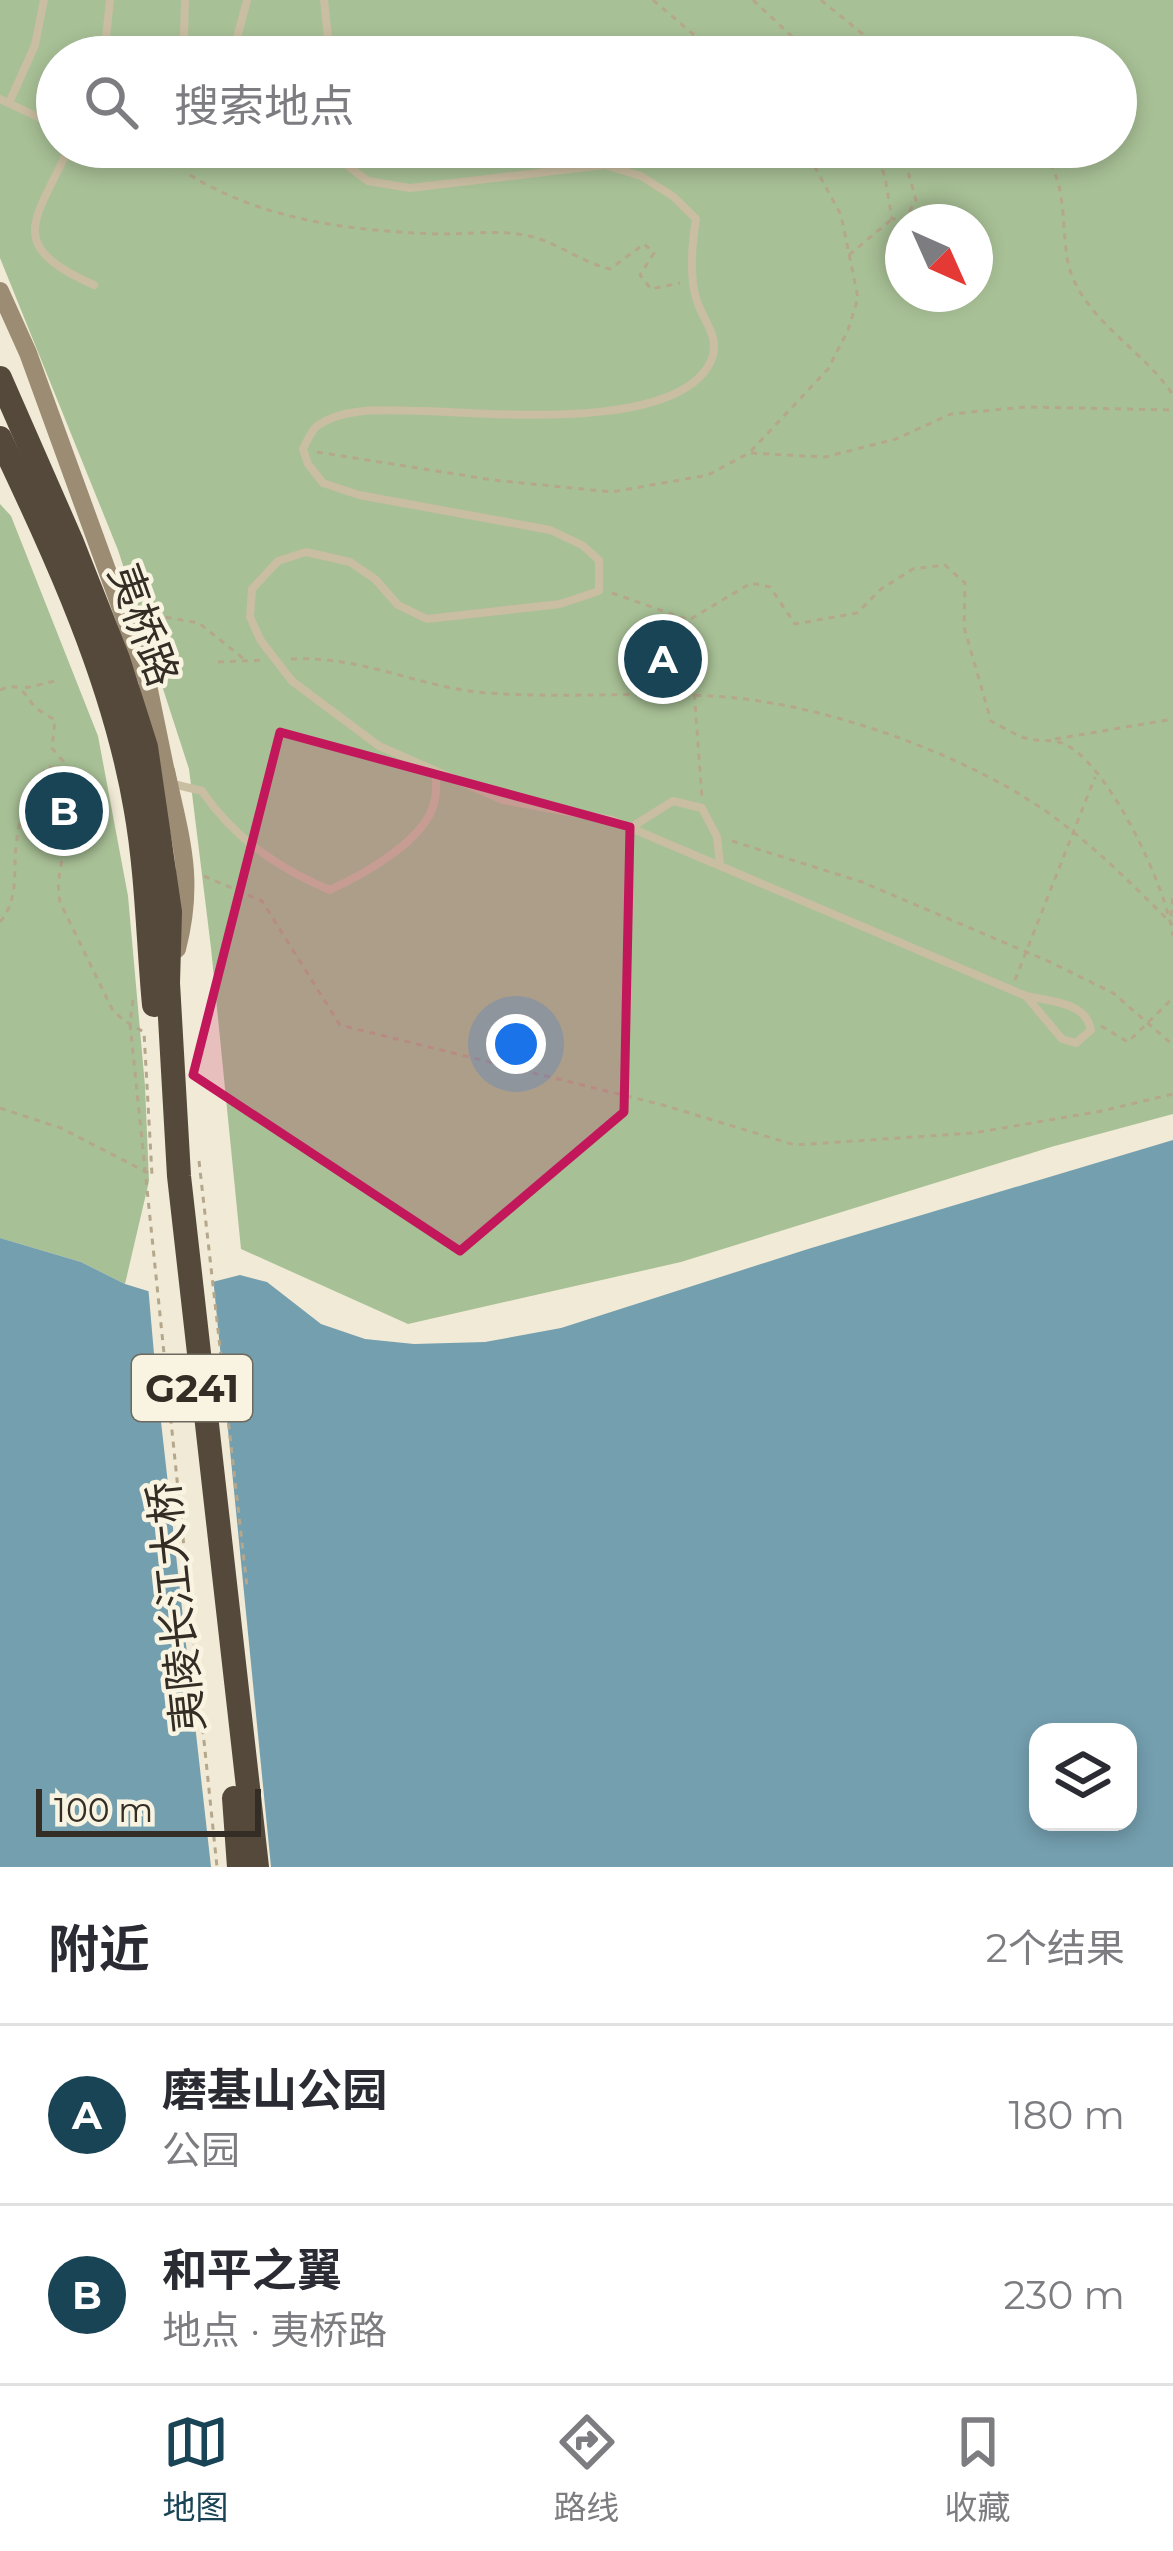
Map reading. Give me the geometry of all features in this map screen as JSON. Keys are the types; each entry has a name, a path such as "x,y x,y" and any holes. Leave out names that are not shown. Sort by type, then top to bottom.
{"highway":[{"name":"夷桥路","path":"0,379 86,580 146,747 158,911"},
{"name":"夷桥路","path":"0,438 59,563 108,697 158,911"},
{"name":"夷陵长江大桥","path":"158,911 168,983 179,1176 257,1867"},
{"name":"夷陵长江大桥","path":"158,911 239,1867"}],"street":[{"path":"0,291 28,353 147,680 187,868 187,908 168,983"}],"lane":[{"path":"37,36 44,0"},
{"path":"106,36 110,0"},
{"path":"184,36 185,0"},
{"path":"238,36 247,0"},
{"path":"324,0 327,36"},
{"path":"36,40 5,101 36,116"},
{"path":"58,168 41,203 35,231 38,249 53,266 94,285"},
{"path":"351,168 368,181 410,188 579,168"},
{"path":"614,168 641,176 674,196 695,219 696,300 714,335 713,356 700,378 677,394 598,411 370,410 314,428 303,449 323,483 359,496 550,530 582,544 599,560 598,591 560,604 427,619 398,605 375,579 350,562 305,552 278,561 252,589 250,617 292,681 380,746 503,800 611,820 1026,996 1081,1010 1091,1030 1076,1043 1062,1039 1026,996"},
{"path":"167,777 202,791 220,818 250,845 330,890 368,872 408,840 434,806 436,773"},
{"path":"630,828 674,801 702,808 717,836 720,865"}],"path":[{"path":"652,0 695,36"},
{"path":"753,0 792,36"},
{"path":"820,0 865,36"},
{"path":"178,168 221,195 298,218 391,232 522,234 553,243 592,265 610,268 644,244 654,254 640,275 650,289 693,278"},
{"path":"303,449 374,464 612,492 708,476 749,453 828,369 858,298 841,215 815,168"},
{"path":"881,168 889,204"},
{"path":"907,168 914,204"},
{"path":"749,453 825,457 896,439 951,414 1026,407 1172,410 1173,397 1156,369 1082,297 1069,270 1051,168"},
{"path":"849,255 885,225"},
{"path":"689,620 752,583 770,587 795,624 857,614 881,589 913,568 945,565 965,584 964,627 991,721 1026,739 1053,739 1173,719"},
{"path":"598,591 628,596 689,620"},
{"path":"120,609 199,623 247,661"},
{"path":"689,620 702,808"},
{"path":"218,662 318,657 482,693 565,697 634,692 740,698 856,723 991,777 1055,817 1135,883 1172,922"},
{"path":"0,691 59,680"},
{"path":"23,688 31,702 55,720 52,748 63,760 56,770"},
{"path":"1053,739 1074,749 1116,799 1144,851 1172,922"},
{"path":"0,1108 62,1128 152,1174 144,1032 112,1009 60,902 61,850 75,809 74,792 66,777 48,766 21,812 14,898 2,918"},
{"path":"1011,989 1096,775"},
{"path":"717,836 862,882 1030,953 1113,993 1173,1045"},
{"path":"187,868 262,901 340,1025 662,1105 795,1145 974,1133 1173,1094"},
{"path":"1173,894 1173,936"},
{"path":"1090,1020 1128,1042 1173,998"},
{"path":"132,1034 217,1867"},
{"path":"197,1142 246,1586"}],"highlighted area":[{"path":"280,732 630,827 624,1112 460,1251 193,1075"}],"green space":[{"path":"0,0 1173,0 1173,1114 681,1262 408,1324 241,1249 189,769 118,550 0,258"},
{"path":"0,504 11,516 98,736 128,896 149,1181 125,1284 81,1262 0,1238"}],"water":[{"path":"1173,1140 1173,1867 0,1867 0,1238 81,1262 161,1295 240,1275 267,1282 321,1324 365,1339 414,1344 485,1342 561,1328"}],"pier":[{"path":"213,1277 271,1867 211,1867 156,1377 148,1285 162,1289"}],"place":[{"name":"磨基山公园","path":"663,659"},
{"name":"和平之翼","path":"64,811"}]}
